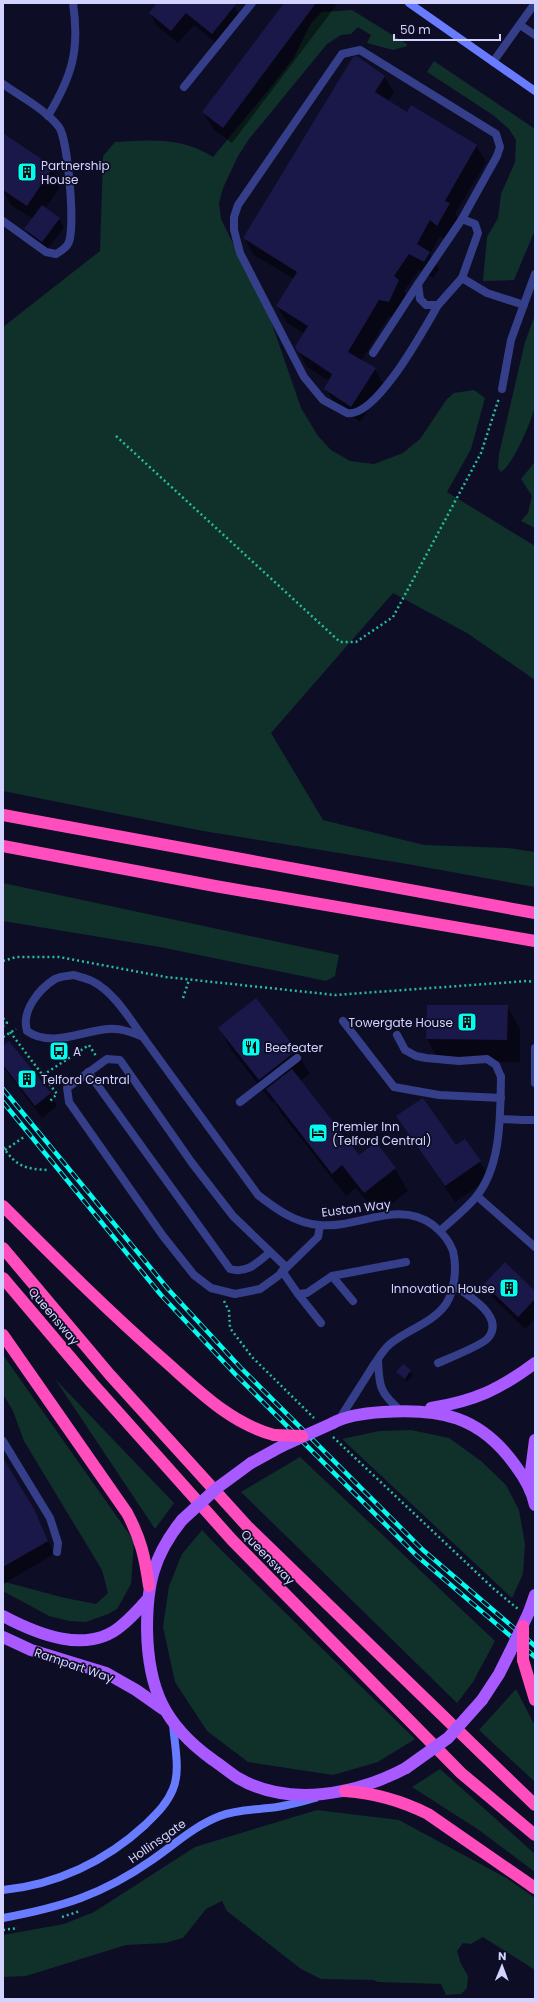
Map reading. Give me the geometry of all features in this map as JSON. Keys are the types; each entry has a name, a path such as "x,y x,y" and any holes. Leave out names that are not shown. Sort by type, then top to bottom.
{"highway":[{"path":"3,815 535,913"},
{"path":"3,846 215,886 535,941"},
{"path":"3,1206 117,1319 208,1399 232,1418 258,1431 274,1436 302,1436"},
{"name":"Queensway","path":"3,1248 110,1376 247,1526 535,1805"},
{"name":"Queensway","path":"3,1278 92,1383 232,1540 460,1773 535,1835"},
{"path":"3,1335 127,1513 138,1533 144,1551 149,1586"},
{"path":"530,1609 523,1660 535,1700"},
{"path":"345,1791 387,1796 428,1814 535,1888"}],"main road":[{"path":"530,1609 499,1674 482,1700 448,1738 406,1768 375,1783 328,1794 294,1794 268,1790 239,1778 206,1755 172,1723 163,1709 152,1680 147,1656 147,1600 149,1586 158,1558 171,1534 182,1520 217,1488 251,1463 302,1436 371,1413 420,1410 459,1404 490,1393 535,1363"},
{"path":"420,1410 444,1414 469,1422 506,1452 529,1486 535,1501"},
{"path":"529,1486 535,1440"},
{"name":"Rampart Way","path":"3,1616 51,1636 76,1641 97,1639 120,1627 147,1600"},
{"name":"Rampart Way","path":"3,1637 31,1650 106,1673 136,1690 163,1709"}],"street":[{"path":"48,116 62,92 71,70 77,30 73,3"},
{"path":"184,87 252,3"},
{"path":"409,3 535,91"},
{"path":"493,62 535,3"},
{"path":"520,25 535,35"},
{"path":"373,353 462,219 497,156 500,147 496,134 360,50 342,54 238,205 234,217 234,230 240,253 304,377 323,400 351,414 367,406 385,389 412,349 438,305 462,278 478,234 476,224 462,219"},
{"path":"3,84 48,116 59,127 65,143 68,165 71,225 68,244 63,250 56,254 46,252 3,221"},
{"path":"502,389 511,340 535,274"},
{"path":"462,278 488,293 524,305"},
{"path":"418,284 420,298 426,306 438,305"},
{"name":"Euston Way","path":"25,1023 30,1007 42,989 56,978 74,975 92,981 106,991 118,1003 258,1195 280,1211 303,1222 320,1226 367,1218 406,1214 425,1219 440,1231 450,1243 456,1261 453,1285 446,1304 431,1318 389,1345 334,1426"},
{"path":"343,1021 394,1087 439,1095 500,1098"},
{"path":"25,1023 27,1031 34,1035 53,1039 108,1029 124,1030 143,1037"},
{"path":"397,1035 405,1050 416,1056 459,1061 487,1059 496,1065 501,1077 501,1119 499,1139 487,1177 477,1196 440,1231"},
{"path":"535,1048 535,1083"},
{"path":"240,1102 297,1058"},
{"path":"320,1226 318,1237 284,1269 260,1289 235,1294 212,1288 194,1275 163,1236 69,1102 67,1088 107,1059 120,1060 192,1163 233,1216 284,1269 298,1294 321,1323"},
{"path":"88,1072 230,1270 239,1272 250,1269 269,1253"},
{"path":"501,1119 535,1120"},
{"path":"477,1196 535,1247"},
{"path":"298,1294 307,1293 332,1276 406,1262"},
{"path":"332,1276 353,1301"},
{"path":"438,1363 488,1339 492,1330 492,1321 481,1304 453,1285"},
{"path":"378,1360 378,1380 381,1389 386,1398 401,1411"},
{"path":"3,1441 50,1518 58,1543 57,1552"},
{"name":"Hollinsgate","path":"3,1890 49,1881 81,1869 127,1841 162,1810 174,1789 177,1768 172,1723"},
{"name":"Hollinsgate","path":"3,1918 37,1912 74,1902 114,1884 152,1860 198,1826 221,1815 299,1803 328,1794"}],"path":[{"path":"116,436 340,642 356,642 394,617 481,453 502,389"},
{"path":"3,962 16,957 59,957 166,977 335,995 535,982"},
{"path":"183,998 189,980"},
{"path":"3,1018 7,1023 3,1026"},
{"path":"3,1037 25,1023"},
{"path":"10,1032 57,1094 50,1101"},
{"path":"42,1075 89,1045"},
{"path":"24,1138 4,1148 16,1164 31,1170 49,1170"},
{"path":"222,1299 229,1311 230,1328 252,1357 320,1424"},
{"path":"334,1426 494,1589 530,1609"}],"green space":[{"path":"352,10 407,44 407,46 393,50 367,43 371,35 358,27 351,34 341,35 327,44 249,139 238,156 223,188 219,203 221,219 271,321 301,408 318,436 331,450 350,461 374,464 403,453 420,439 447,399 454,393 474,390 485,398 471,449 447,492 535,546 535,680 467,633 393,593 271,733 323,820 424,845 508,848 535,852 535,887 407,864 203,831 3,791 3,327 100,251 103,156 115,142 166,141 190,146 213,157 294,57 311,23 322,12"},
{"path":"434,61 535,129 535,230 514,280 483,281 487,237 498,218 501,194 515,162 516,140 509,129 493,115 427,72"},
{"path":"535,315 535,404 531,420 517,451 506,468 501,472 498,468 499,454 525,342"},
{"path":"535,462 535,528 521,521 528,513 532,496 521,479"},
{"path":"3,883 339,955 335,976 326,981 160,947 3,921"},
{"path":"3,1355 134,1541 131,1584 117,1609 86,1622 69,1621 49,1616 3,1591 5,1582 65,1598 96,1604 108,1593 102,1570 24,1441 13,1411 3,1394"},
{"path":"55,1379 174,1503 155,1529"},
{"path":"411,1430 449,1438 481,1461 506,1485 519,1510 525,1544 523,1574 512,1598 342,1439 379,1431"},
{"path":"300,1457 495,1641 473,1682 457,1703 241,1492"},
{"path":"202,1530 415,1739 378,1762 333,1775 248,1762 207,1731 175,1682 163,1627 169,1586 182,1554"},
{"path":"516,1689 535,1726 535,1782 479,1730"},
{"path":"440,1769 535,1854 535,1872 479,1830 412,1787"},
{"path":"317,1810 399,1820 508,1879 535,1898 535,1970 483,1937 471,1944 463,1943 457,1951 461,1964 468,1976 467,1988 461,1994 446,1995 441,1984 321,1979 301,1969 227,1911 222,1901 206,1909 183,1938 165,1943 126,1945 26,1976 3,1977 3,1935 64,1924 94,1912 195,1847"}],"building":[{"path":"157,3 237,3 212,34 186,13 171,31 149,13"},
{"path":"284,3 316,3 223,128 202,112"},
{"path":"357,56 385,76 375,92 407,112 411,105 477,145 445,201 450,203 437,226 430,220 417,244 430,252 424,262 409,254 394,276 399,280 389,302 379,300 348,352 376,368 351,407 324,389 332,374 297,351 295,347 308,326 276,306 297,272 243,238 353,57"},
{"name":"Partnership House","path":"3,133 53,167 27,206 3,190"},
{"path":"42,205 60,218 42,242 24,229"},
{"path":"256,998 297,1050 259,1080 218,1028"},
{"name":"Towergate House","path":"427,1005 508,1005 507,1040 426,1039"},
{"name":"Telford Central","path":"9,1041 51,1093 35,1106 3,1065 3,1046"},
{"path":"292,1069 359,1155 376,1142 396,1168 364,1193 342,1165 332,1174 266,1089"},
{"path":"423,1098 456,1145 465,1139 481,1161 445,1186 396,1116"},
{"name":"Innovation House","path":"505,1262 535,1291 535,1299 518,1317 484,1284"},
{"path":"403,1364 411,1370 405,1379 396,1372"},
{"path":"3,1458 34,1509 48,1541 3,1567"}],"railway":[{"path":"3,1089 168,1289 241,1368 423,1550 535,1646"},
{"path":"3,1102 161,1295 235,1374 417,1556 535,1657"}],"place":[{"name":"Partnership House","path":"27,172"},
{"name":"Towergate House","path":"467,1022"},
{"name":"Beefeater","path":"251,1047"},
{"name":"A","path":"59,1051"},
{"name":"Telford Central","path":"27,1079"},
{"name":"Premier Inn (Telford Central)","path":"318,1133"},
{"name":"Innovation House","path":"509,1288"}]}
